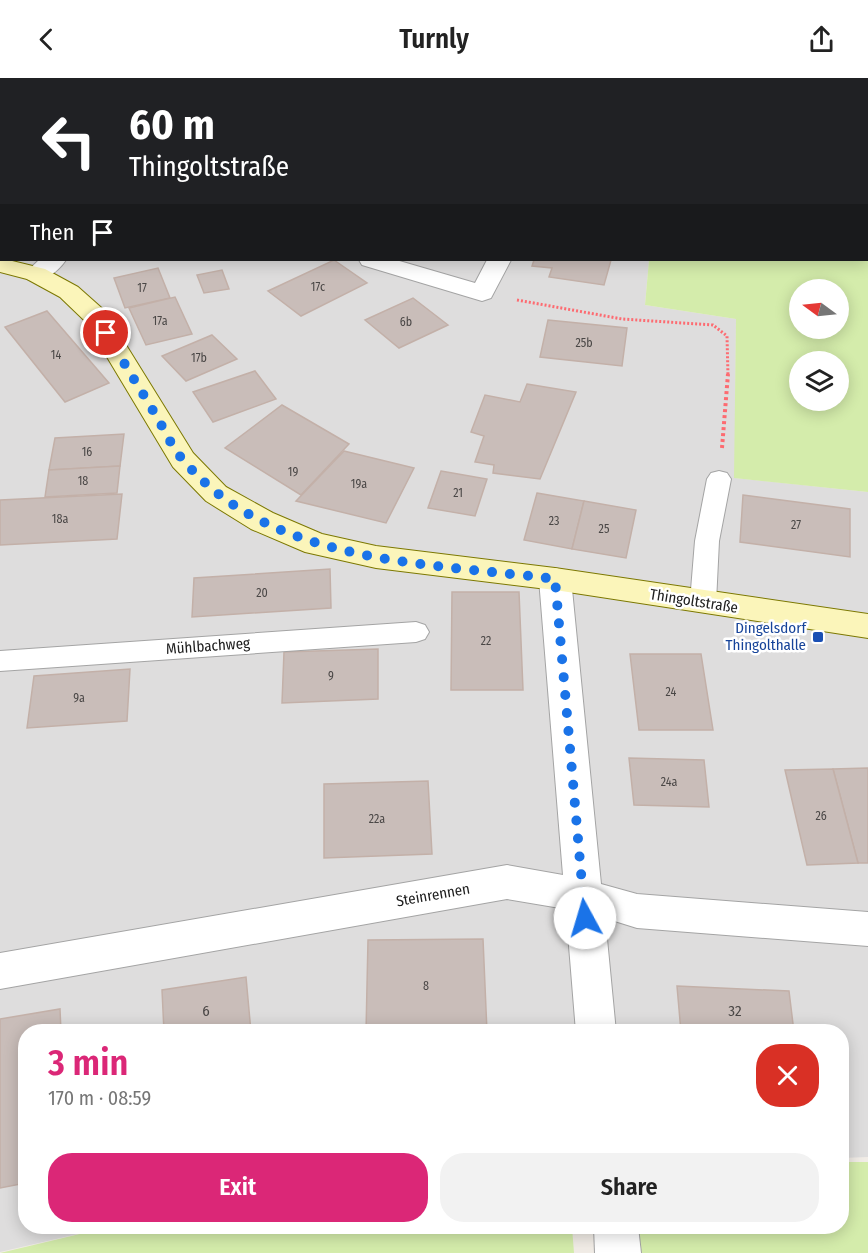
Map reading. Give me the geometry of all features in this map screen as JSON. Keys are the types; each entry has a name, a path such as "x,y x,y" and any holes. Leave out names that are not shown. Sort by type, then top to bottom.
{"main road":[{"name":"Thingoltstraße","path":"0,265 45,267 96,317 183,460 216,494 262,522 316,544 375,557 555,579 868,626"}],"street":[{"path":"374,261 482,293 498,261"},
{"path":"555,579 595,1024"},
{"name":"Steinrennen","path":"0,971 507,882 582,895 637,911 868,929"},
{"path":"617,1234 618,1253"}],"lane":[{"path":"703,602 707,541 719,479"},
{"name":"Mühlbachweg","path":"0,661 416,632"}],"path":[{"path":"482,293 622,319 713,325 727,336 728,371 719,479"}],"shaded area":[{"path":"0,261 649,261 645,305 736,319 735,478 868,492 868,1157 849,1158 849,1024 18,1024 18,1234 78,1234 0,1252"}],"green space":[{"path":"649,261 868,261 868,492 734,478 736,319 645,305"},
{"path":"849,1162 868,1162 868,1253 636,1253 634,1234 849,1234"},
{"path":"80,1234 573,1234 574,1253 0,1253"}],"building":[{"path":"332,261 335,261 367,283 301,316 268,291"},
{"path":"534,261 611,261 604,285 549,277 552,268 532,266"},
{"path":"158,268 170,298 125,308 114,278"},
{"path":"222,270 229,289 204,293 197,275"},
{"path":"175,297 192,334 146,345 129,308"},
{"path":"413,298 448,325 399,348 365,320"},
{"path":"47,311 109,383 65,402 5,327"},
{"path":"548,320 627,328 622,366 540,357"},
{"path":"212,335 237,359 186,381 162,356"},
{"path":"255,371 276,399 213,422 193,392"},
{"path":"527,384 576,392 540,479 493,473 494,465 475,462 484,436 471,432 485,395 520,402"},
{"path":"282,405 349,444 301,495 225,448"},
{"path":"124,434 120,466 49,470 55,438"},
{"path":"344,451 414,468 386,523 296,501"},
{"path":"120,466 117,493 45,497 49,470"},
{"path":"441,471 487,479 475,516 428,508"},
{"path":"537,493 584,501 572,549 524,540"},
{"path":"122,494 117,539 0,545 0,500"},
{"path":"743,495 850,509 850,557 740,542"},
{"path":"584,501 636,510 626,558 572,549"},
{"path":"330,569 331,608 192,617 194,578"},
{"path":"452,592 519,592 523,690 451,690"},
{"path":"378,649 378,699 282,703 284,652"},
{"path":"630,654 701,654 713,730 639,730"},
{"path":"130,669 127,721 27,728 34,676"},
{"path":"629,758 704,760 709,807 634,805"},
{"path":"868,768 868,863 858,863 833,769"},
{"path":"833,769 858,863 807,865 785,770"},
{"path":"428,781 432,854 324,858 324,784"},
{"path":"483,939 487,1024 366,1024 368,940"},
{"path":"246,977 250,1024 164,1024 162,990"},
{"path":"677,986 789,991 793,1024 680,1024"},
{"path":"60,1009 61,1024 18,1024 18,1185 0,1188 0,1019"}],"place":[{"name":"Dingelsdorf Thingolthalle","path":"818,637"}],"route":[{"path":"106,333 183,460 216,494 262,522 316,544 375,557 555,579 585,918"}]}
